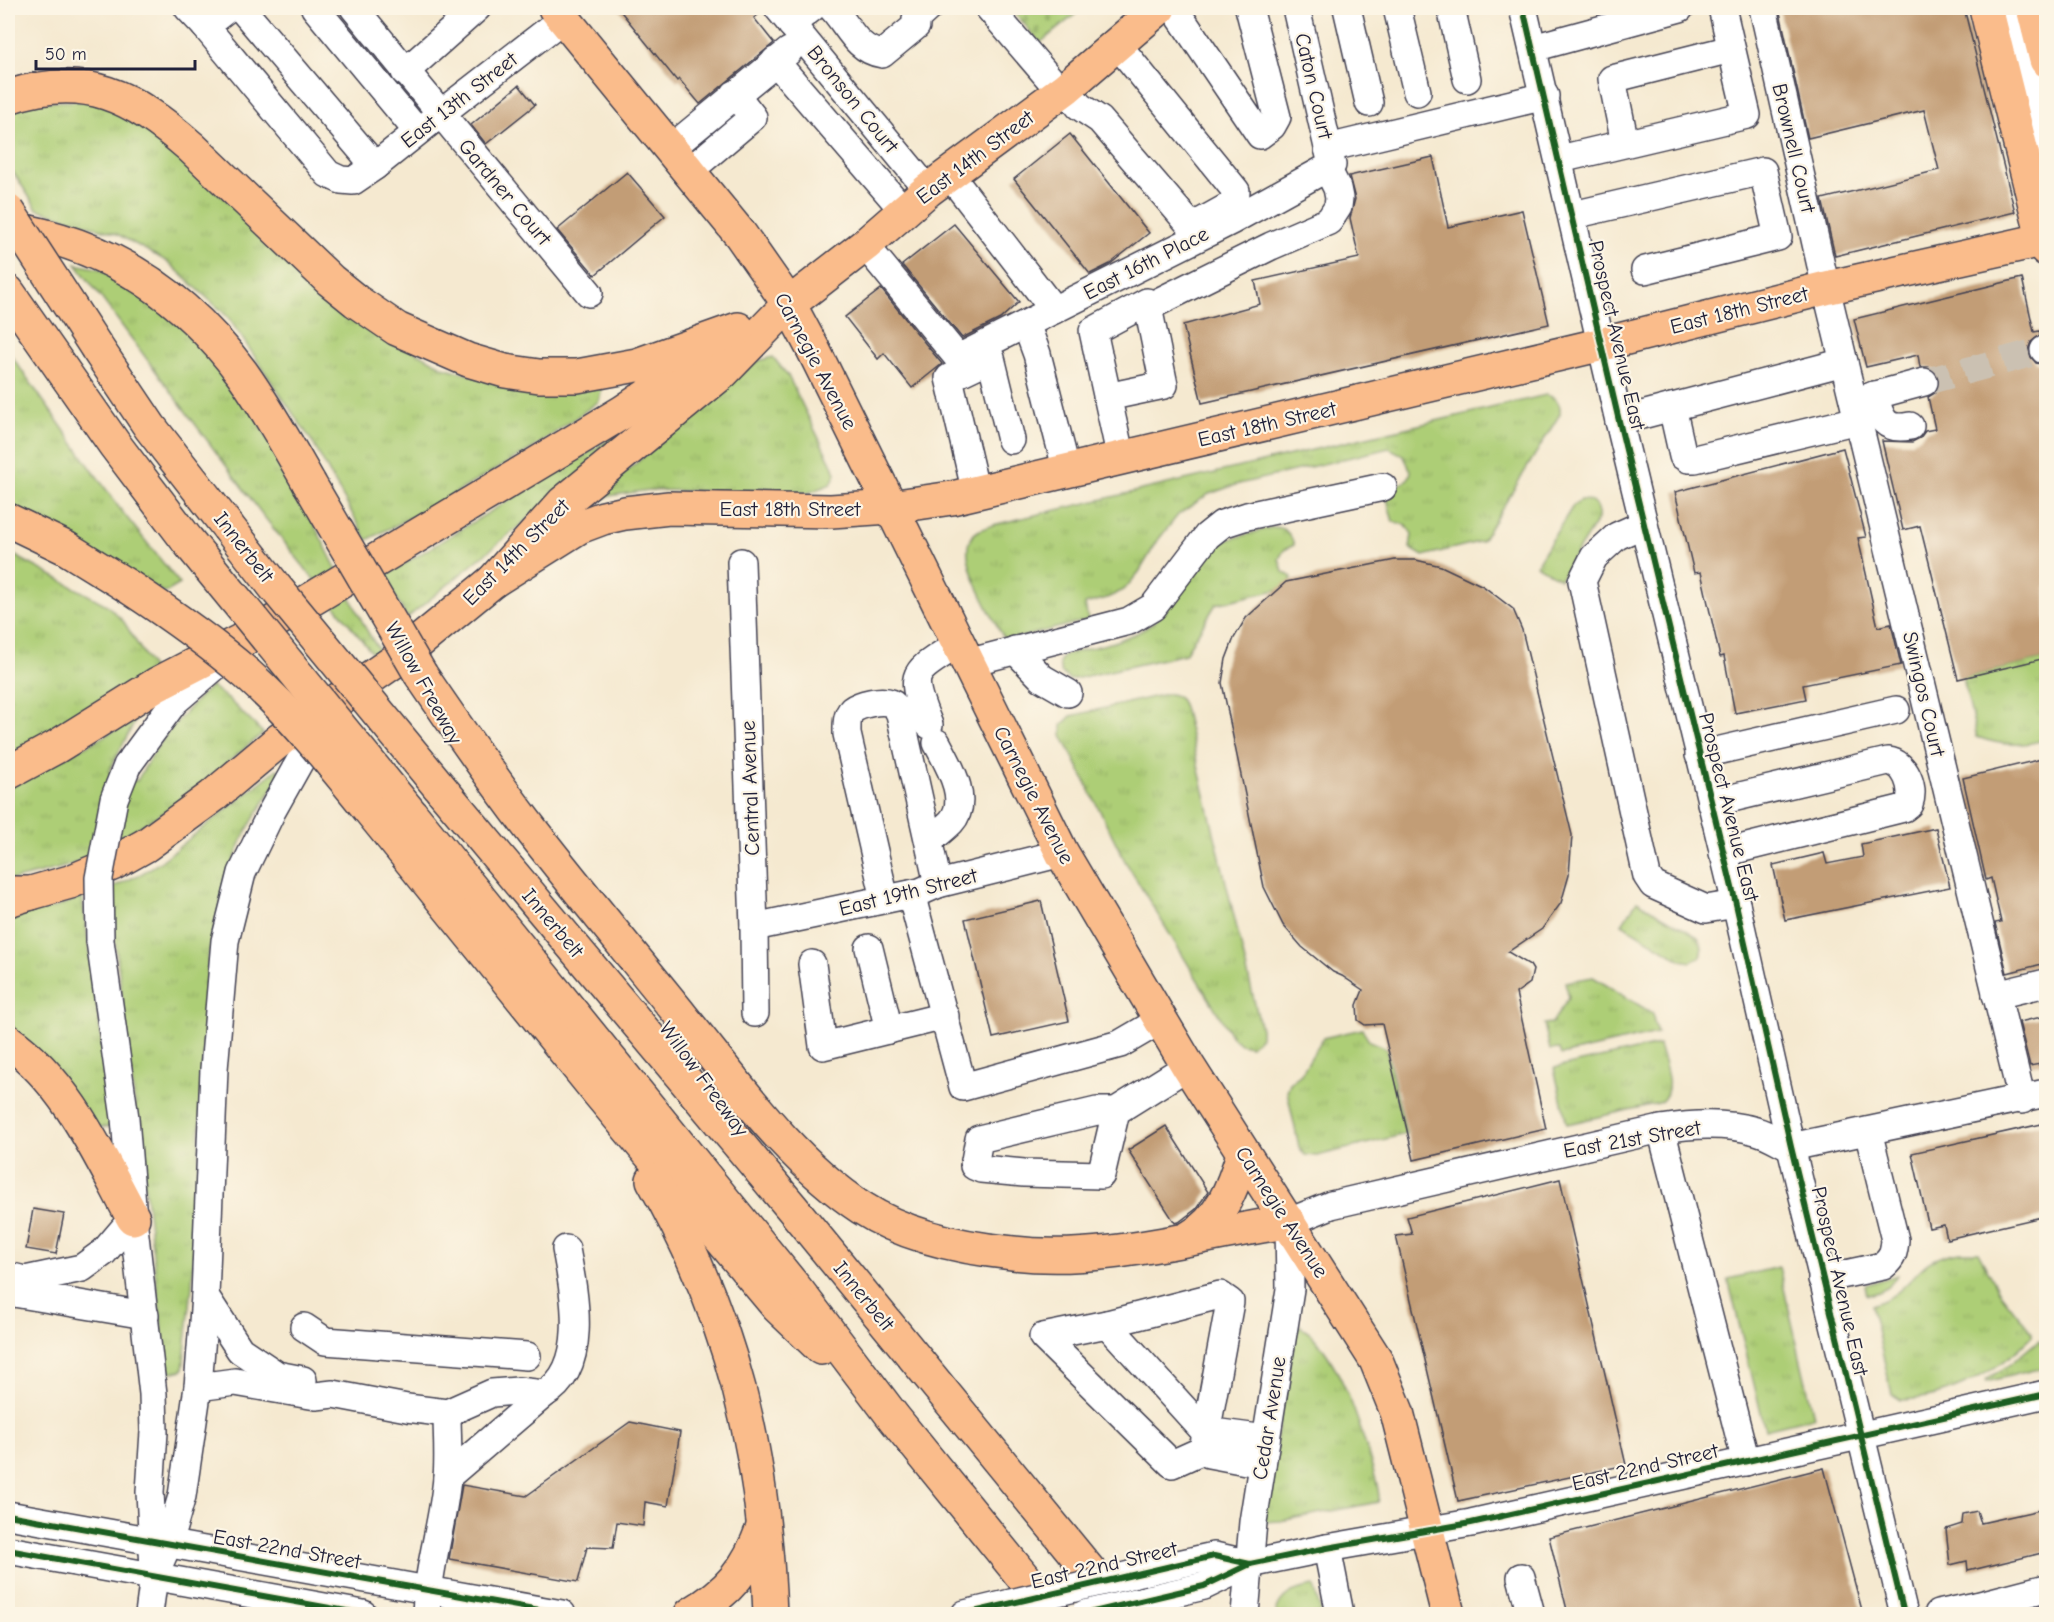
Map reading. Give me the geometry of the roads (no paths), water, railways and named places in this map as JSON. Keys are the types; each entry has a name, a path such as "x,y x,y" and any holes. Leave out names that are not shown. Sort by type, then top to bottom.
{"main road":[{"name":"East 14th Street","path":"15,895 70,882 112,864 146,845 188,816 281,739 410,667 493,581 563,503 723,372 789,304 865,245 927,192 1063,90 1159,8"},
{"path":"1986,8 2046,243"},
{"path":"2033,8 2046,60"},
{"name":"Carnegie Avenue","path":"560,13 740,234 789,304 1062,853 1188,1066 1376,1360 1389,1386 1397,1412 1448,1614"},
{"path":"8,98 57,86 96,90 133,104 150,114 191,147 330,280 356,301 397,329 468,360 504,371 539,376 577,376 637,365 738,329"},
{"name":"Innerbelt","path":"8,211 150,427 275,587 793,1209 1137,1607"},
{"name":"Willow Freeway","path":"8,228 54,237 93,251 129,268 192,315 243,374 309,483 410,667 474,762 540,869 705,1072 793,1209"},
{"name":"East 18th Street","path":"493,581 579,527 625,513 669,508 831,511 890,507 976,493 1603,344 1826,288 2046,243"},
{"name":"Innerbelt","path":"8,292 115,445 400,824 800,1294 894,1418 1053,1614"},
{"name":"East 14th Street","path":"8,773 56,747 157,684 252,635 623,412 681,373 738,329 789,304"},
{"path":"8,520 66,548 129,587 217,650 274,700 325,756 400,824 598,1092 777,1306 894,1418"},
{"path":"474,762 758,1110 819,1174 864,1209 888,1222 916,1232 979,1248 1014,1254 1048,1256 1112,1253 1241,1228 1289,1222"},
{"path":"8,1041 37,1066 58,1089 96,1150 133,1218"},
{"path":"598,1092 667,1204 690,1250 716,1314 736,1373 751,1431 764,1522 770,1614"},
{"path":"1186,1239 1199,1233 1225,1202 1244,1154"},
{"path":"691,1614 720,1596 741,1573 757,1543 764,1522"}],"street":[{"path":"228,8 197,18 328,174 341,180 364,174 241,8"},
{"path":"315,8 417,131"},
{"name":"Gardner Court","path":"354,8 589,293"},
{"path":"405,72 477,8"},
{"path":"832,8 858,42 870,52 882,54 916,26 916,19 928,8"},
{"path":"989,8 1063,90 1079,106 1100,120 1192,227 1235,204 1236,191 1117,44"},
{"path":"1174,8 1260,135 1272,126 1277,117 1249,8"},
{"name":"Caton Court","path":"1107,397 1093,331 1147,302 1149,307 1271,246 1329,221 1338,207 1337,188 1329,161 1296,8"},
{"path":"1347,8 1369,103"},
{"path":"1397,8 1418,92"},
{"path":"1451,8 1467,80"},
{"name":"Prospect Avenue East","path":"1523,8 1560,159 1619,421 1724,853 1859,1435 1904,1614"},
{"path":"1533,48 1680,8"},
{"path":"1560,159 1747,115 1722,8"},
{"name":"Brownell Court","path":"1763,8 1826,288"},
{"path":"2012,8 2046,160"},
{"name":"East 13th Street","path":"364,174 440,114 560,13"},
{"path":"679,160 735,94 775,61 796,19"},
{"name":"Bronson Court","path":"796,19 927,192"},
{"path":"1625,143 1612,79 1731,49"},
{"path":"775,61 927,192 1054,310"},
{"path":"679,160 753,117 735,94"},
{"name":"East 16th Place","path":"865,245 958,358 989,351 1026,324 1231,221 1329,161 1545,96"},
{"path":"1573,215 1762,171 1778,237 1644,270"},
{"name":"Swingos Court","path":"1826,288 1844,362 1862,405 1996,995 2034,1096"},
{"path":"1121,459 1107,397 1164,385 1149,307"},
{"path":"1026,324 1037,354 1067,472"},
{"path":"976,493 949,378 989,351 1011,440"},
{"path":"1619,421 1844,362"},
{"path":"1672,407 1683,456 1695,459 1862,405 1924,382"},
{"path":"1862,405 1885,423 1899,428 1910,426"},
{"path":"928,841 952,821 959,804 958,791 949,766 933,734 916,689 916,678 921,669 963,654 1016,650 1128,621 1154,607 1207,536 1222,524 1247,516 1383,487"},
{"path":"1644,524 1617,536 1594,556 1582,582 1647,876 1653,885 1707,909 1736,904"},
{"name":"Central Avenue","path":"741,562 755,1013"},
{"path":"159,1542 150,1492 154,1432 152,1384 133,1218 125,1118 100,941 99,878 114,799 127,766 174,702 252,635"},
{"path":"1016,650 1042,678 1068,693"},
{"path":"148,1614 159,1542 182,1496 198,1387 205,1296 214,1069 225,940 242,873 300,761 331,722 410,667"},
{"path":"885,899 848,734 847,722 852,710 866,704 889,702 894,704 900,714 938,884"},
{"path":"1699,755 1896,710"},
{"path":"1711,803 1888,761 1899,764 1903,768 1909,784 1912,798 1910,804 1904,808 1724,853"},
{"name":"East 19th Street","path":"754,927 911,894 938,884 1062,853"},
{"path":"911,894 963,1087 1120,1044 1161,1020"},
{"path":"869,948 889,1030"},
{"path":"812,964 823,1046 945,1016"},
{"path":"1996,995 2046,982"},
{"path":"1116,1111 1101,1175 1024,1173 981,1169 974,1166 979,1139 1097,1112 1116,1111 1188,1066"},
{"path":"1791,1147 2034,1096"},
{"name":"East 21st Street","path":"1289,1222 1331,1205 1661,1129 1706,1124 1729,1126 1758,1131 1791,1147"},
{"path":"1661,1129 1746,1462"},
{"path":"1822,1279 1883,1266 1890,1260 1894,1251 1894,1240 1868,1131"},
{"path":"8,1276 25,1280 82,1268 104,1251 133,1218"},
{"name":"Cedar Avenue","path":"1245,1614 1253,1522 1290,1289 1289,1222"},
{"path":"447,1477 550,1391 570,1361 576,1333 573,1289 566,1249"},
{"path":"8,1292 145,1316"},
{"path":"1205,1442 1230,1302 1220,1294 1107,1324 1043,1337 1172,1464 1205,1442 1213,1432 1264,1451"},
{"path":"205,1296 240,1350 277,1375 319,1383 333,1394"},
{"path":"1107,1324 1205,1442"},
{"path":"304,1327 325,1341 527,1356"},
{"path":"198,1387 236,1382 316,1396 333,1394 447,1413 492,1393 550,1391"},
{"name":"East 22nd Street","path":"1084,1614 1137,1607 1204,1586 1250,1564 1427,1531 2046,1394"},
{"path":"427,1603 447,1477 447,1413"},
{"name":"East 22nd Street","path":"8,1515 159,1542 427,1603 562,1614"},
{"path":"1327,1548 1340,1614"},
{"path":"8,1550 363,1614"},
{"name":"East 22nd Street","path":"965,1614 1214,1556 1250,1564"},
{"path":"1521,1577 1531,1614"},
{"path":"1938,1614 1977,1610 2046,1588"}],"tunnel":[{"path":"1924,382 2044,350"}]}
